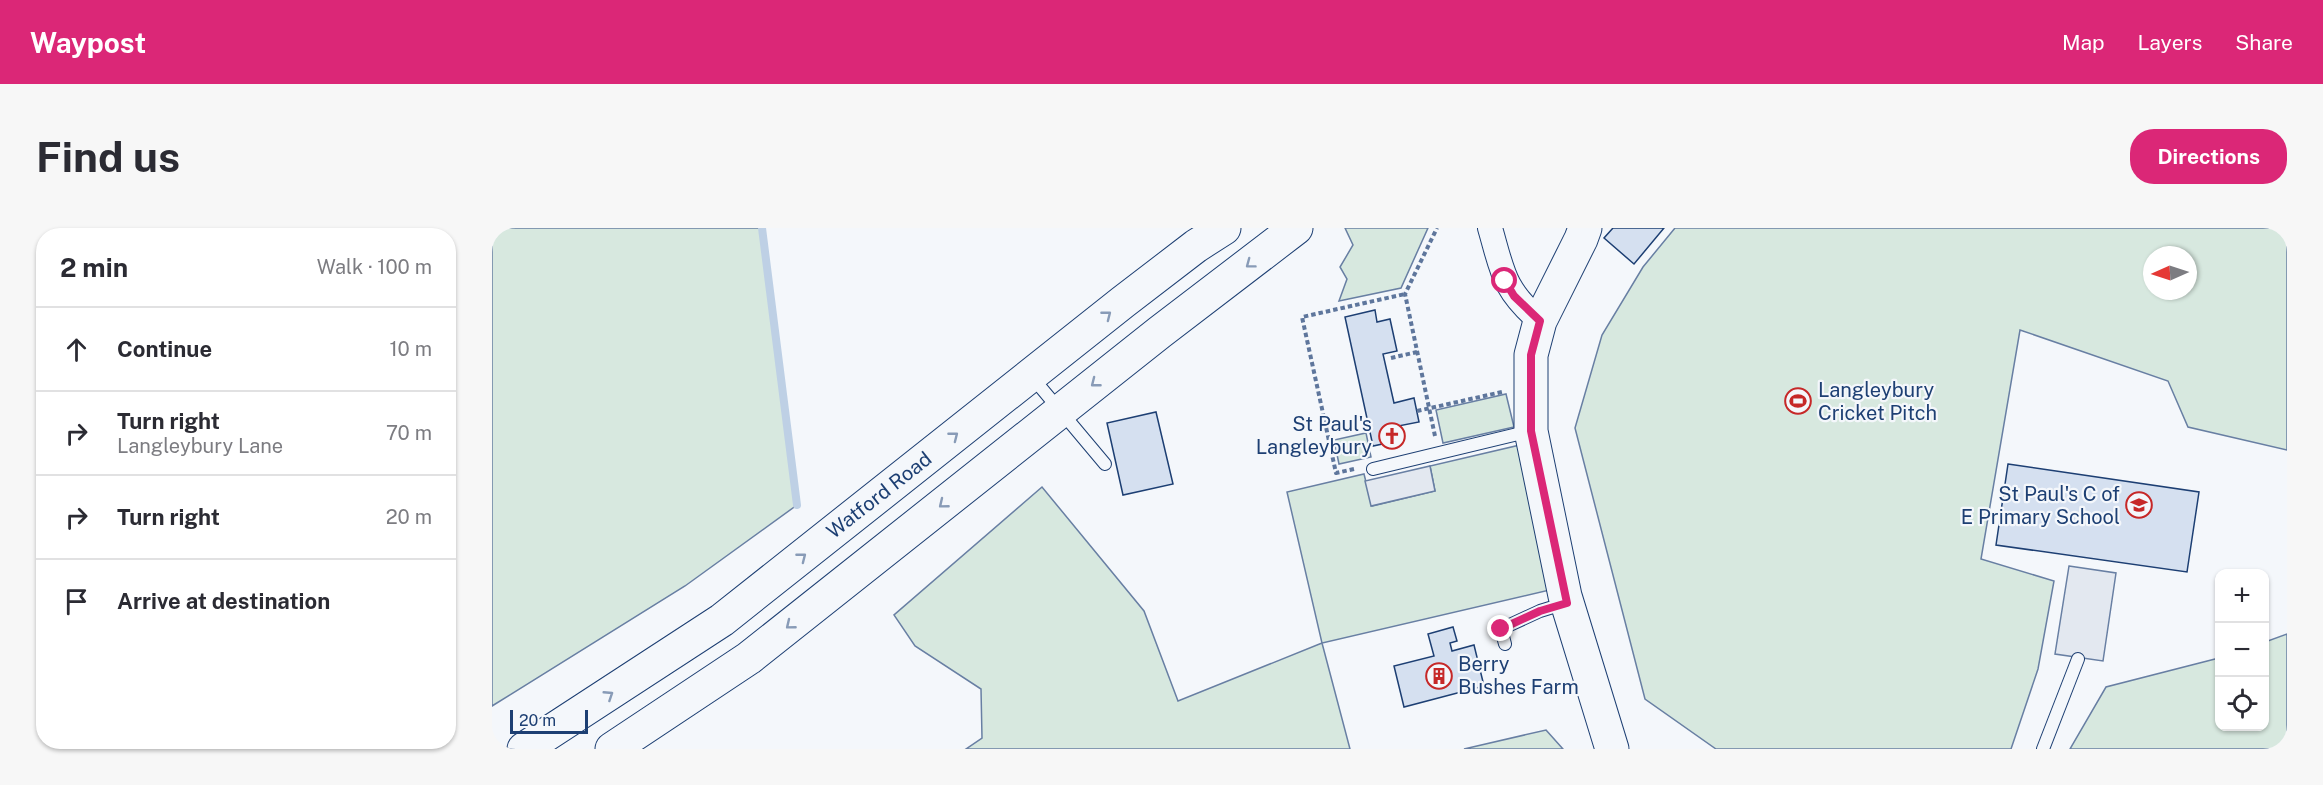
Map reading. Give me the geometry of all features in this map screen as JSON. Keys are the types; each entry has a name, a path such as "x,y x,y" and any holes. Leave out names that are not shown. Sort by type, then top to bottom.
{"main road":[{"name":"Watford Road","path":"524,749 722,620 1196,246 1224,228"},
{"path":"612,749 749,658 1060,410 1296,228"},
{"path":"1585,228 1540,321 1531,355 1531,431 1567,603 1612,749"}],"street":[{"path":"1490,228 1505,281 1514,296 1540,321"}],"lane":[{"path":"1030,376 1105,464"},
{"path":"1373,469 1531,431"},
{"path":"1505,644 1501,629 1540,611 1567,603"},
{"path":"2043,749 2078,659"}],"path":[{"path":"1437,228 1405,294 1439,453"},
{"path":"1373,469 1365,466 1336,473 1302,317 1405,294"},
{"path":"1391,358 1417,352"},
{"path":"1417,411 1508,391"}],"shaded area":[{"path":"492,228 762,228 797,505 685,586 492,706"},
{"path":"1345,228 1428,228 1401,288 1339,301 1347,279 1340,267 1353,245"},
{"path":"1675,228 2287,228 2287,450 2188,427 2168,381 2020,330 1981,559 2054,581 2038,669 2011,749 1716,749 1645,699 1575,428 1602,335 1643,267"},
{"path":"1506,394 1514,427 1443,443 1436,410"},
{"path":"1366,433 1371,457 1339,464 1334,440"},
{"path":"1520,445 1554,589 1322,643 1287,492 1364,474 1372,506 1435,491 1430,466"},
{"path":"1430,466 1435,491 1371,506 1365,481"},
{"path":"1042,487 1144,611 1178,701 1322,643 1350,749 966,749 982,738 981,689 915,646 894,615"},
{"path":"2069,566 2116,573 2103,661 2055,654"},
{"path":"2287,634 2287,749 2070,749 2106,687 2215,659 2215,731 2269,731 2269,641"},
{"path":"1546,730 1563,749 1464,749"}],"building":[{"path":"1613,228 1664,228 1634,264 1604,238"},
{"path":"1375,310 1377,322 1390,319 1397,351 1383,354 1394,403 1414,398 1419,422 1398,426 1401,440 1373,446 1345,317"},
{"path":"1156,412 1173,484 1123,495 1107,423"},
{"path":"2008,464 2199,492 2187,572 1996,545"},
{"name":"Berry Bushes Farm","path":"1453,627 1457,641 1450,643 1452,651 1474,645 1484,686 1404,707 1394,666 1434,656 1428,634"}],"waterway":[{"path":"762,228 797,505"}],"place":[{"name":"Langleybury Cricket Pitch","path":"1798,401"},
{"name":"St Paul's Langleybury","path":"1392,436"},
{"name":"St Paul's C of E Primary School","path":"2139,505"},
{"name":"Berry Bushes Farm","path":"1439,676"}],"route":[{"path":"1501,629 1540,611 1567,603 1531,431 1531,355 1540,321 1514,296 1505,281"}]}
